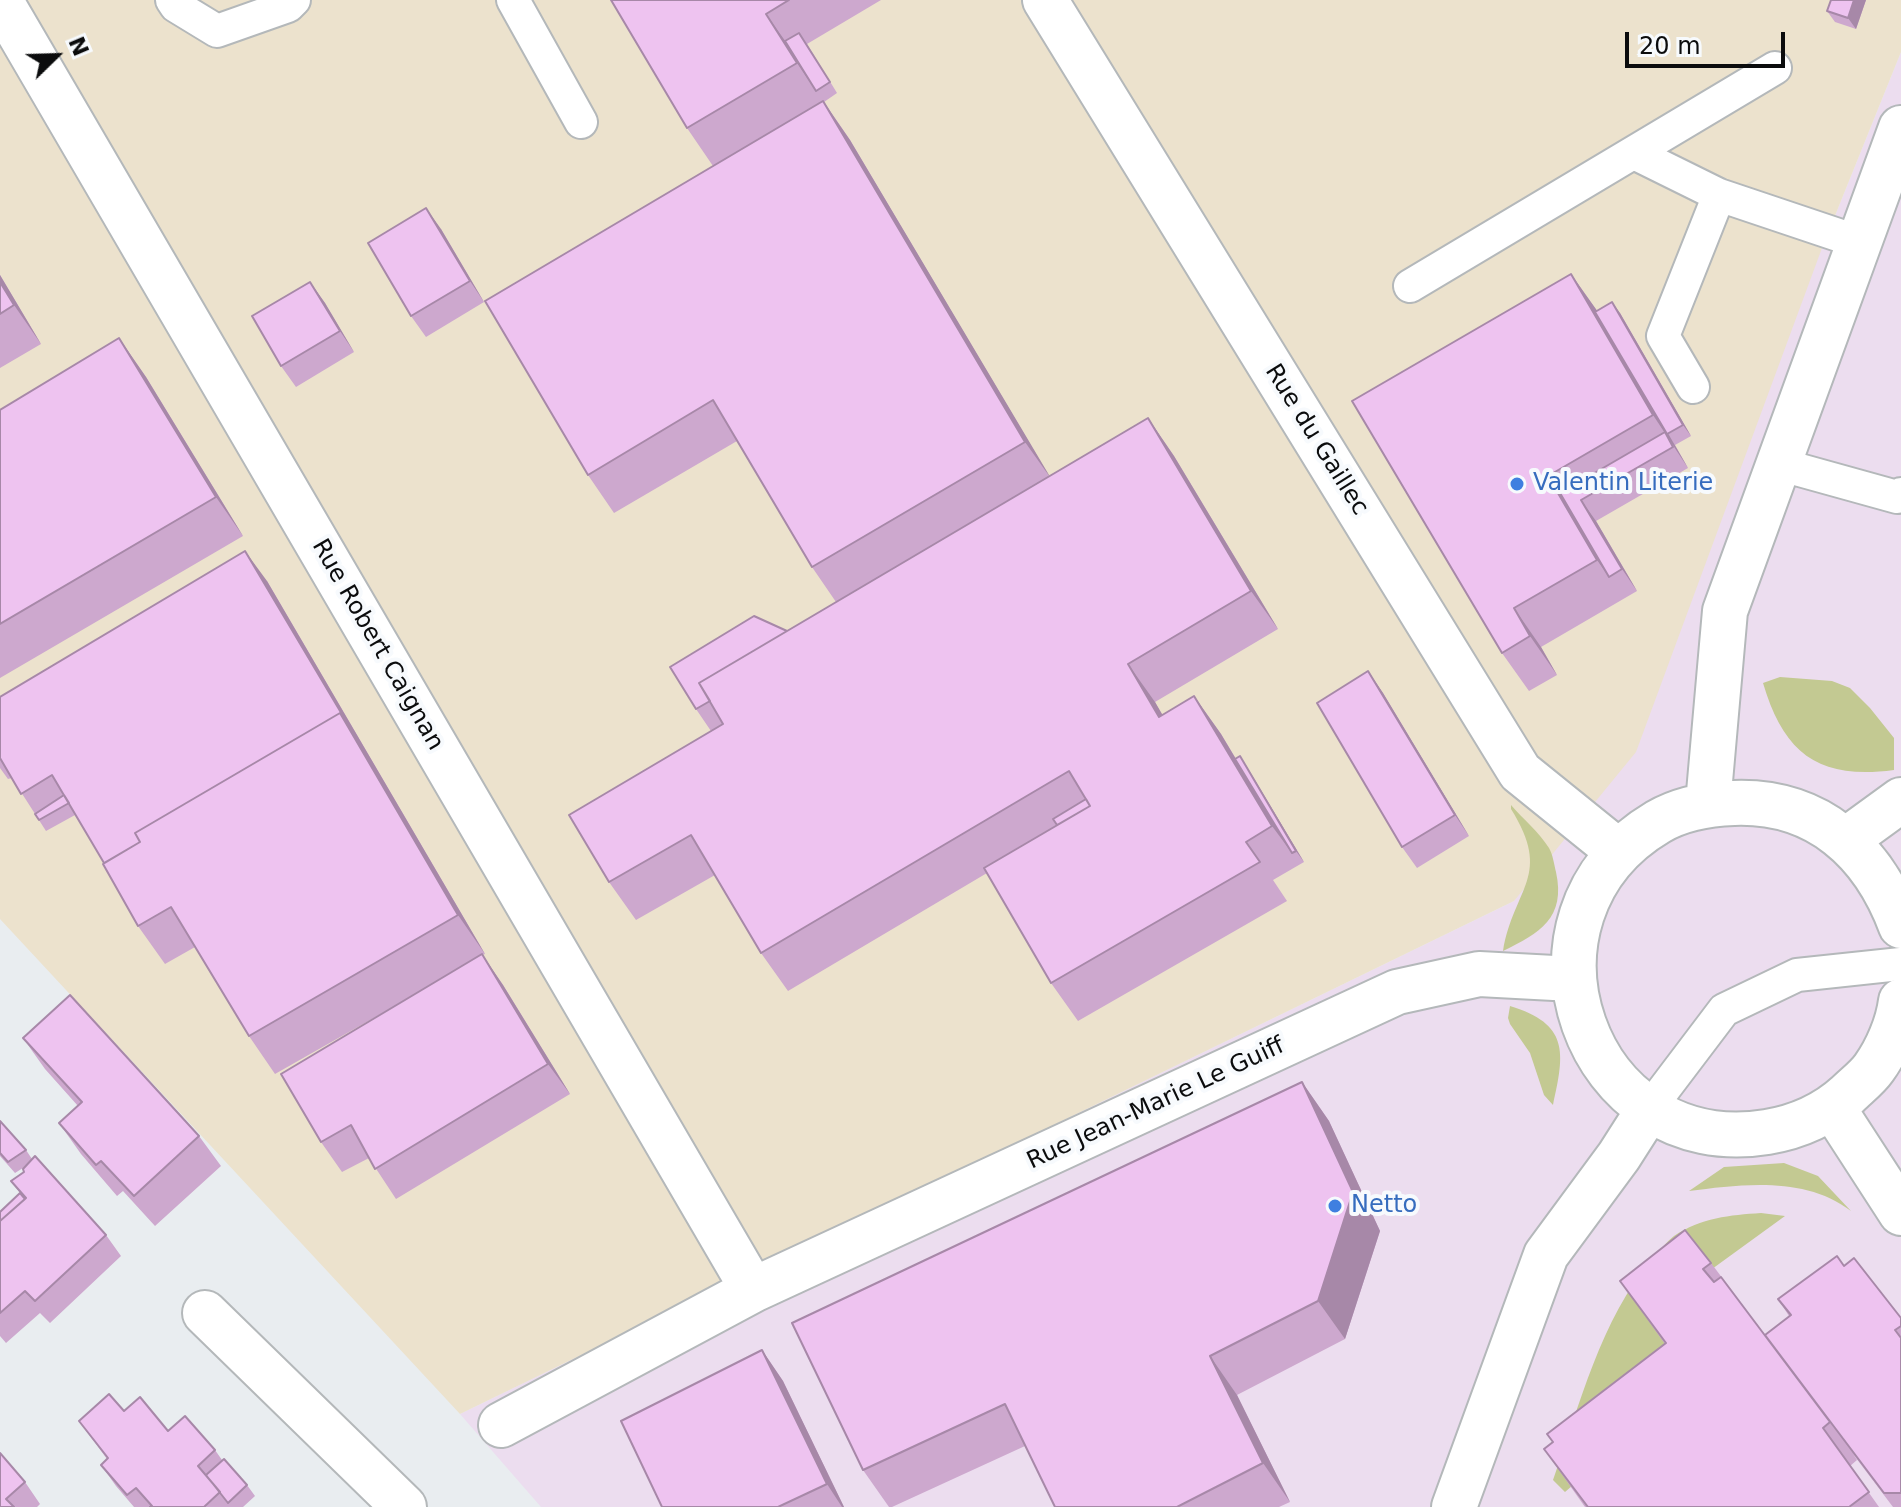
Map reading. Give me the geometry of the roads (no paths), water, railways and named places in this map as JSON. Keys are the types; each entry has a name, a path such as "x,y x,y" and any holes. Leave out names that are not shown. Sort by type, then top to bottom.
{"street":[{"name":"Rue Robert Caignan","path":"0,0 753,1290"},
{"name":"Rue du Gaillec","path":"1045,0 1520,772 1619,852"},
{"path":"1708,804 1725,611 1901,128"},
{"path":"1846,840 1901,800"},
{"path":"1901,926 1889,895 1870,865 1846,840 1804,814 1756,802 1708,804 1660,821 1619,852 1592,890 1575,933 1573,979 1584,1030 1610,1075 1649,1109 1694,1129 1741,1136 1789,1128 1833,1108 1873,1069 1898,1019 1901,1001"},
{"name":"Rue Jean-Marie Le Guiff","path":"501,1425 753,1290 1397,992 1479,974 1573,979"},
{"path":"1833,1108 1901,1213"},
{"path":"1454,1507 1546,1255 1619,1156 1649,1109"},
{"path":"205,1313 404,1507"}],"lane":[{"path":"172,0 176,6 217,31 288,6 294,0"},
{"path":"513,0 581,122"},
{"path":"1410,286 1775,68"},
{"path":"1634,153 1719,195 1859,242"},
{"path":"1693,387 1663,336 1719,195"},
{"path":"1778,464 1897,497 1901,494"},
{"path":"1649,1109 1724,1010 1797,975 1901,964"}],"place":[{"name":"Valentin Literie","path":"1517,484"},
{"name":"Netto","path":"1335,1206"}]}
